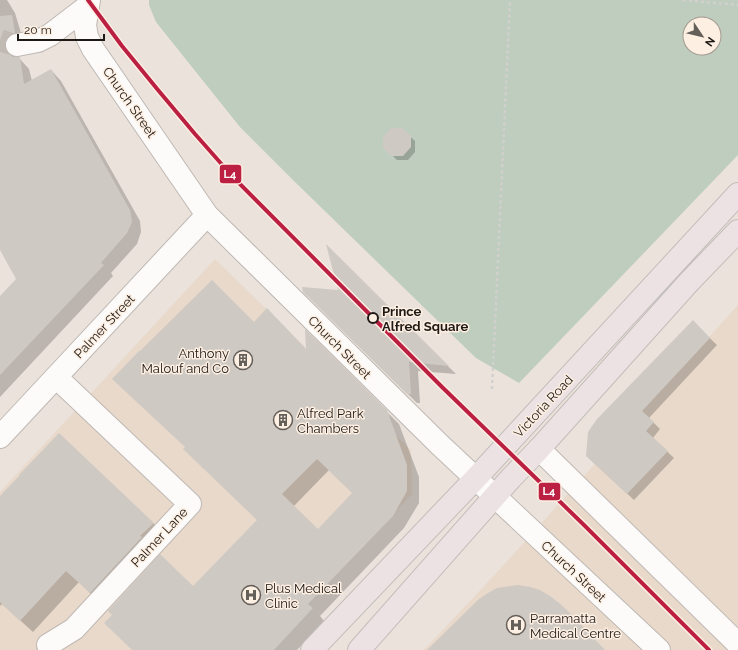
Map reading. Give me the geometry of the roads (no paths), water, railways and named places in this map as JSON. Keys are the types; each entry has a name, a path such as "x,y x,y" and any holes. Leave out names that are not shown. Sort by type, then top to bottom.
{"main road":[{"name":"Victoria Road","path":"312,650 476,478 738,194"},
{"name":"Victoria Road","path":"359,650 495,496 684,288 738,231"}],"street":[{"path":"17,45 38,41 50,35 89,3"},
{"name":"Church Street","path":"89,3 85,25 87,37 93,49 207,215 440,445 658,650"},
{"name":"Palmer Street","path":"0,437 207,215"},
{"name":"Palmer Lane","path":"48,645 74,629 190,504 56,377"},
{"path":"539,449 738,644"}],"tunnel":[{"path":"0,40 17,45"}],"place":[{"name":"Prince Alfred Square","path":"373,318"},
{"name":"Anthony Malouf and Co","path":"243,360"},
{"name":"Alfred Park Chambers","path":"283,420"},
{"name":"Plus Medical Clinic","path":"251,595"},
{"name":"Parramatta Medical Centre","path":"516,625"}]}
